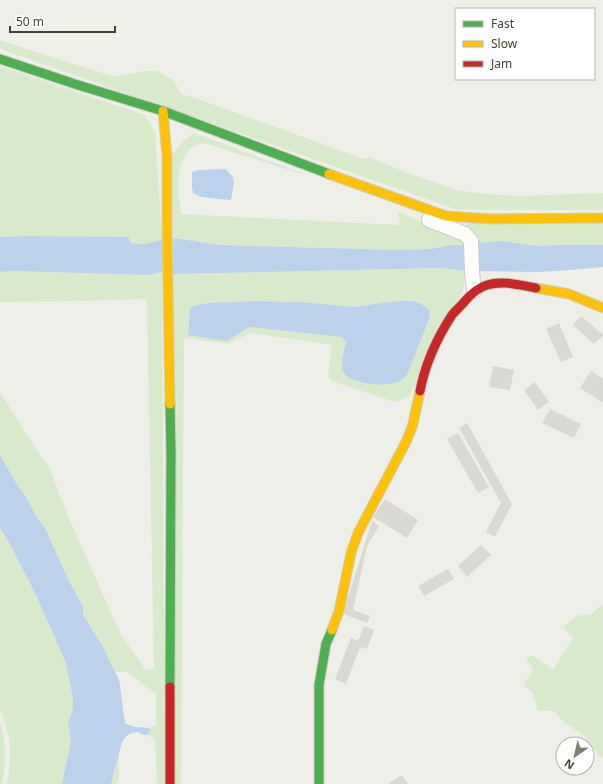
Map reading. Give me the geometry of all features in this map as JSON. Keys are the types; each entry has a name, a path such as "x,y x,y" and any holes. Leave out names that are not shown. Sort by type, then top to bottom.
{"street":[{"path":"0,59 163,112 398,200 446,216 492,219 603,218"},
{"path":"163,112 167,156 171,453 170,784"},
{"path":"398,200 416,214 465,234 471,241 474,290"},
{"path":"319,784 319,684 326,644 339,611 351,553 358,533 407,440 413,424 423,376 431,355 453,314 474,290 486,285 498,283 521,285 569,294 603,308"}],"green space":[{"path":"0,40 114,77 146,71 158,71 174,81 181,94 364,159 370,157 405,172 459,191 518,196 603,193 603,210 458,210 0,49"},
{"path":"0,66 145,115 155,132 162,239 149,244 140,245 68,237 0,237"},
{"path":"195,133 315,178 208,144 201,144 195,146 186,155 179,173 178,185 181,214 400,225 398,211 461,240 466,245 451,245 431,249 397,250 221,245 173,238 173,154 182,142"},
{"path":"464,223 603,223 603,245 538,246 500,241 478,243 474,235"},
{"path":"440,268 466,271 463,291 409,397 395,402 332,381 328,376 332,345 250,333 228,344 184,338 181,784 174,784 173,274","holes":["255,301 302,302 355,307 388,302 421,304 430,311 430,318 412,362 391,384 364,383 353,379 342,367 346,341 341,337 249,327 234,337 188,335 190,307 208,303"]},
{"path":"13,271 148,275 162,272 165,784 157,784 155,740 148,735 150,728 156,725 156,694 127,672 114,672 105,650 83,615 83,606 70,583 44,526 37,518 0,455 0,392 42,458 47,462 71,523 121,635 146,670 154,669 147,305 145,299 0,302 0,272"},
{"path":"0,528 10,544 34,591 66,663 73,699 73,709 68,722 71,740 62,784 7,784 10,761 10,745 0,708"},
{"path":"603,604 603,757 599,756 595,750 595,736 585,736 564,722 554,711 538,711 532,691 523,686 533,669 526,659 532,655 553,670 573,638 563,627 576,616 591,614"},
{"path":"0,723 4,739 5,754 2,784 0,784"},
{"path":"119,753 119,777 117,784 111,784"}],"water":[{"path":"226,169 233,177 234,183 231,200 201,197 193,193 192,172 198,170"},
{"path":"0,237 128,237 131,243 140,244 150,243 162,239 162,272 148,275 13,271 0,272"},
{"path":"173,238 221,245 397,250 431,249 451,245 466,245 466,271 440,268 173,274"},
{"path":"500,241 538,246 603,245 603,267 538,272 476,271 478,243"},
{"path":"255,301 302,302 355,307 388,302 412,301 421,304 430,310 430,317 407,375 400,381 386,384 368,384 359,382 351,379 345,374 342,367 346,341 341,337 249,327 227,341 188,335 190,307 208,303"},
{"path":"0,455 37,518 44,526 70,583 83,606 83,615 105,650 119,679 125,724 136,727 150,728 148,735 135,732 125,737 122,742 111,784 62,784 71,740 68,722 73,709 73,699 66,663 34,591 10,544 0,528"}],"building":[{"path":"581,316 603,335 594,344 573,325"},
{"path":"559,323 573,357 561,362 546,329"},
{"path":"493,366 514,370 510,390 489,387"},
{"path":"591,371 603,379 603,403 580,388"},
{"path":"535,382 549,402 538,410 524,390"},
{"path":"550,409 581,424 574,438 542,423"},
{"path":"467,423 512,504 495,537 486,532 501,503 459,428"},
{"path":"458,433 489,487 478,493 447,439"},
{"path":"385,499 418,520 407,538 373,517"},
{"path":"372,521 379,526 367,546 353,610 370,616 367,623 343,614"},
{"path":"481,545 491,555 467,577 458,566"},
{"path":"448,569 454,579 424,596 418,586"},
{"path":"364,626 374,630 367,649 360,647 346,684 335,679 351,638 358,641"},
{"path":"402,775 408,784 388,784"}],"traffic: fast":[{"path":"0,59 163,111 329,174"},
{"path":"170,404 170,687"},
{"path":"319,784 319,685 326,644 332,630"}],"traffic: slow":[{"path":"163,111 167,156 170,404"},
{"path":"329,174 446,216 492,219 603,218"},
{"path":"536,288 569,294 603,308"},
{"path":"332,630 339,611 351,553 358,533 407,440 413,424 420,391"}],"traffic: jam":[{"path":"420,391 428,362 441,333 452,315 472,294 483,286 499,283 536,288"},
{"path":"170,687 170,784"}]}
